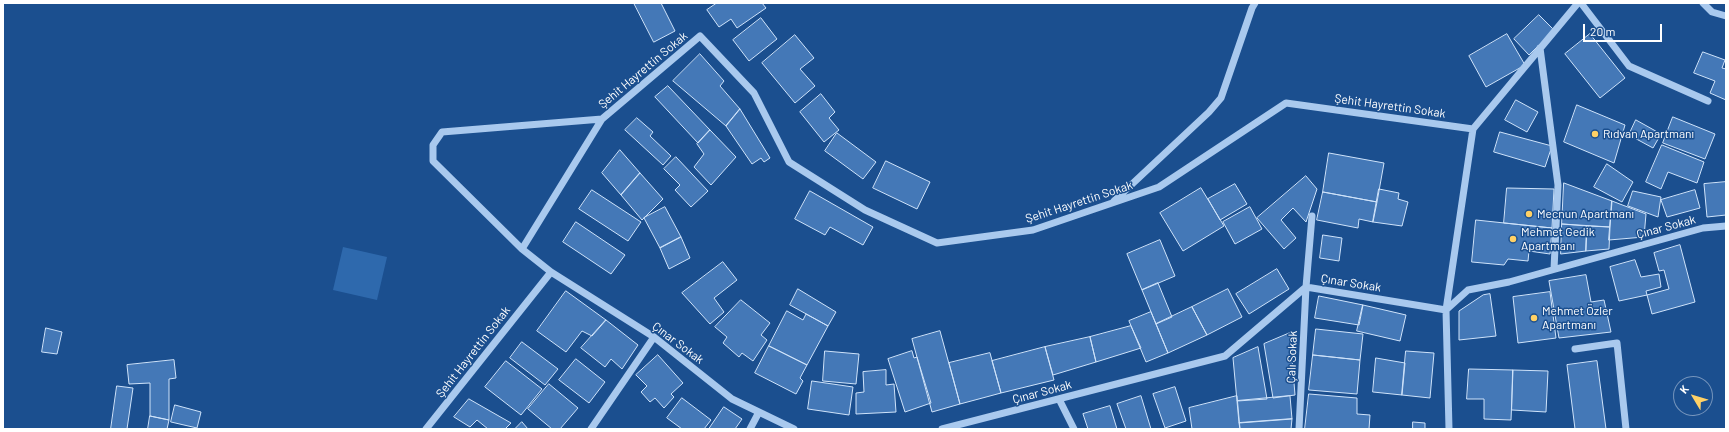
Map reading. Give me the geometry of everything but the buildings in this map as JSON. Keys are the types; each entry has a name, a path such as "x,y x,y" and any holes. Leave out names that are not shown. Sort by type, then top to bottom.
{"street":[{"path":"1111,204 1209,112 1221,98 1255,3"},
{"path":"1449,429 1446,310 1473,128 1579,3 1630,66 1708,101"},
{"path":"1703,3 1712,12 1726,16"},
{"name":"Şehit Hayrettin Sokak","path":"426,429 551,272 522,249 433,161 433,145 442,132 602,119 700,36 754,93 789,162 864,210 937,242 1034,230 1159,187 1286,103 1473,128"},
{"path":"1540,48 1558,185 1554,269"},
{"path":"522,249 602,119"},
{"name":"Çalı Sokak","path":"1299,429 1306,287 1312,216"},
{"name":"Çınar Sokak","path":"942,429 1224,356 1306,287 1446,310 1468,290 1509,282 1703,228 1726,226"},
{"name":"Çınar Sokak","path":"551,272 654,337 732,399 794,429"},
{"path":"591,429 654,337"},
{"path":"1575,349 1617,343 1626,429"},
{"path":"1059,399 1074,429"},
{"path":"750,429 759,412"}],"shaded area":[{"path":"343,247 387,257 377,300 333,290"}],"place":[{"name":"Rıdvan Apartmanı","path":"1595,134"},
{"name":"Mecnun Apartmanı","path":"1529,214"},
{"name":"Mehmet Gedik Apartmanı","path":"1513,239"},
{"name":"Mehmet Özler Apartmanı","path":"1534,318"}]}
